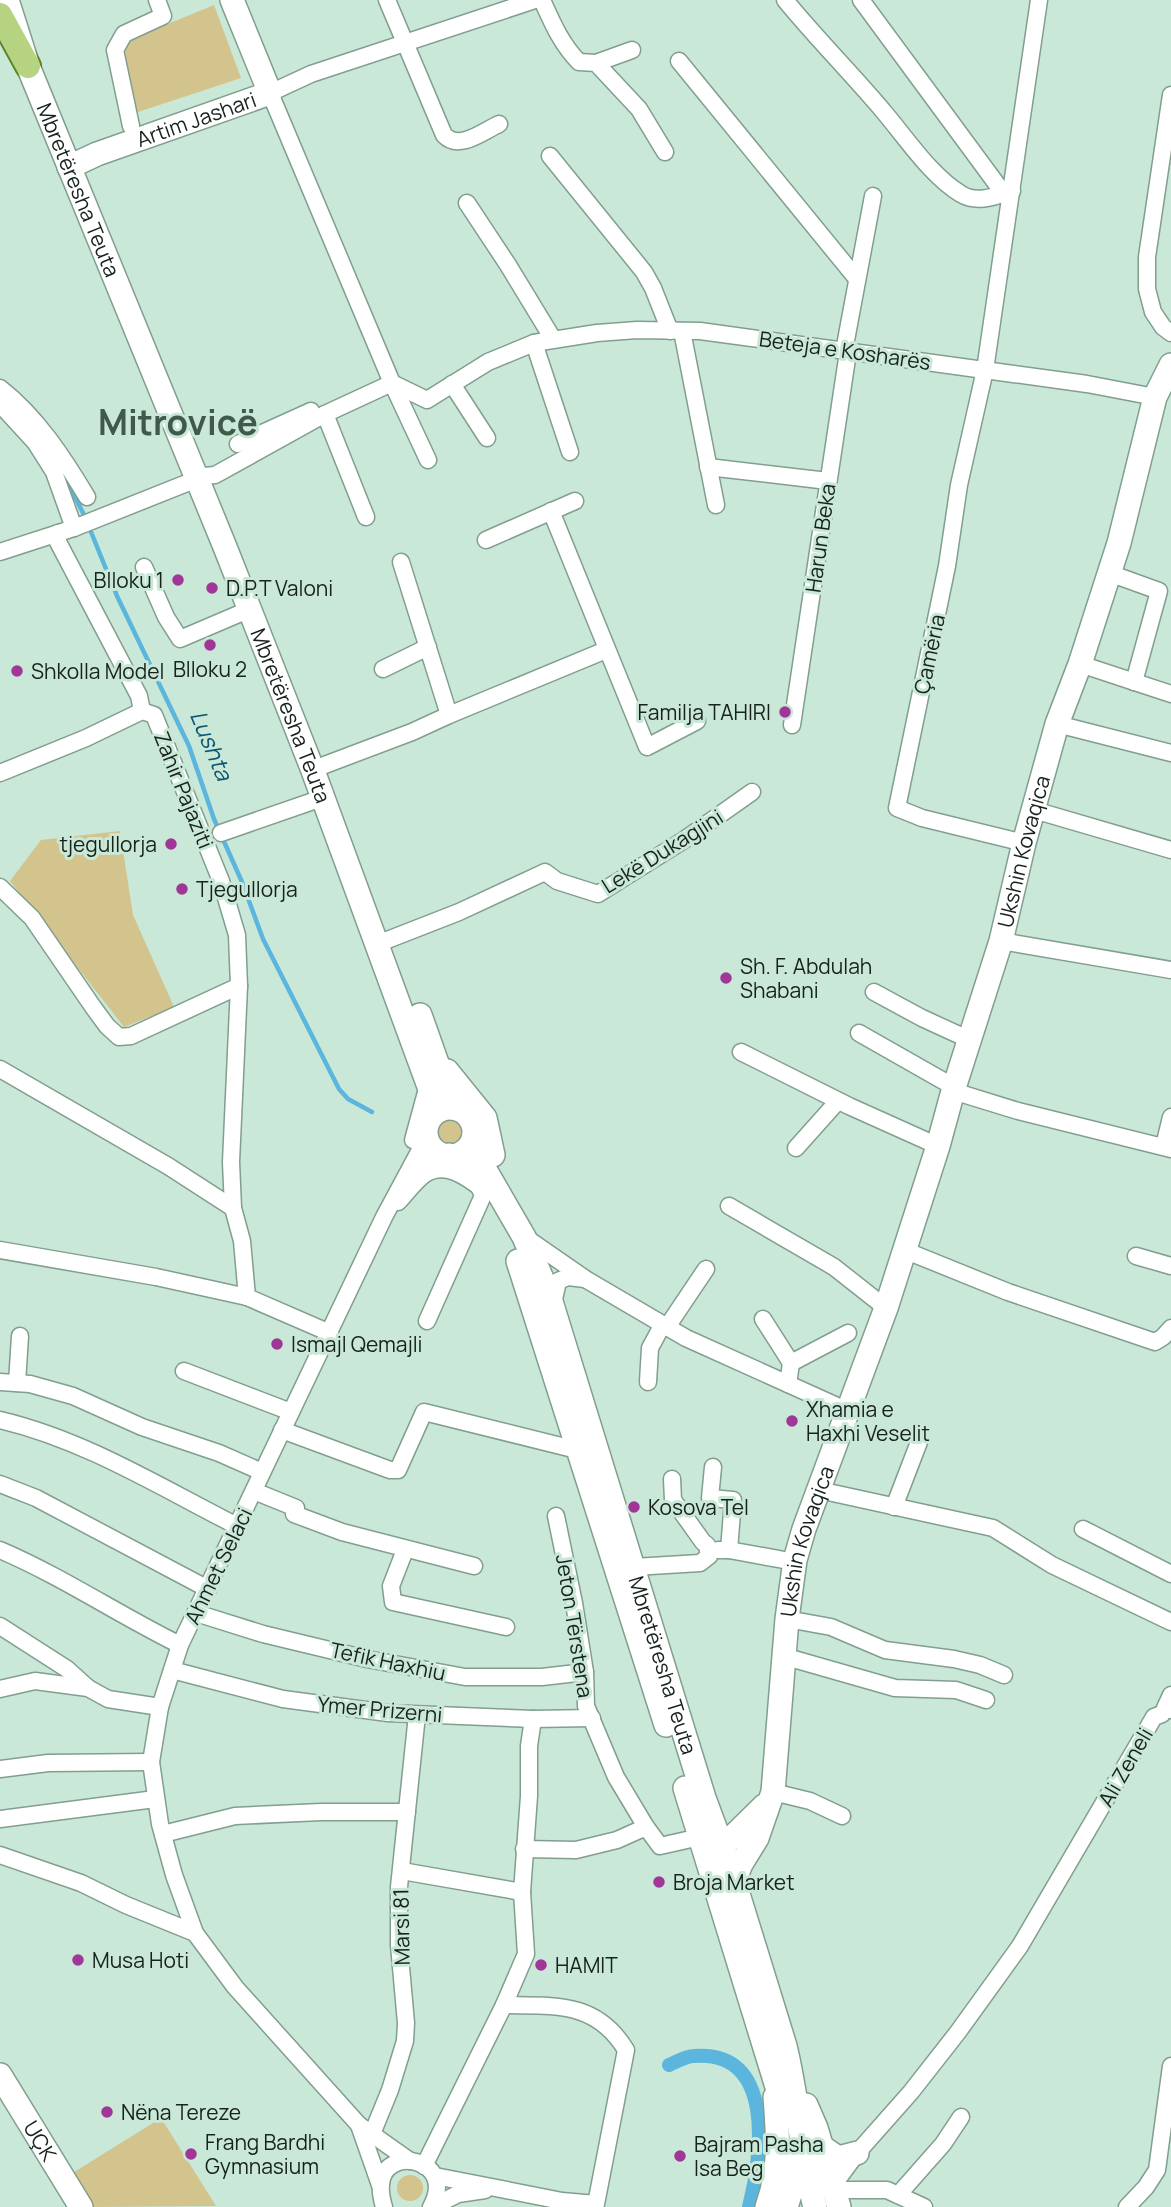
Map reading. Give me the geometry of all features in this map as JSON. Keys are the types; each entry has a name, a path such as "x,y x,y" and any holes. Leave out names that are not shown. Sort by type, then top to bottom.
{"main road":[{"name":"Mbretëresha Teuta","path":"7,0 28,66 73,156"},
{"name":"Mbretëresha Teuta","path":"18,0 73,156 322,798 437,1061 439,1116"},
{"name":"Artim Jashari","path":"73,156 267,85 232,0"},
{"path":"0,15 28,66"},
{"path":"73,156 131,126 267,85"},
{"name":"Ukshin Kovaqica","path":"737,1894 737,1874 757,1838 773,1792 787,1619 795,1562 804,1529 886,1308 938,1146 1001,941 1024,843 1057,724 1080,664 1119,543 1155,397 1171,365"},
{"name":"Mbretëresha Teuta","path":"200,478 261,612 322,766 439,1116"},
{"path":"437,1061 485,1118 490,1146 524,1237"},
{"path":"467,1114 474,1128 474,1135 468,1148 456,1155 445,1154 431,1145 439,1116 467,1114"},
{"name":"Mbretëresha Teuta","path":"474,1135 480,1161 524,1237 552,1307 704,1798 715,1854 793,2149 793,2185 788,2207"},
{"name":"Mbretëresha Teuta","path":"445,1154 467,1166 478,1177 513,1247 528,1287 700,1837 715,1854 737,1894 829,2201"},
{"name":"Ukshin Kovaqica","path":"715,1854 766,1804 777,1763"},
{"path":"704,1798 718,1814 728,1819 753,1819"},
{"path":"764,2046 774,2091 779,2151 775,2183 767,2207"},
{"path":"788,2207 829,2201 822,2147 792,2073"},
{"name":"UÇK","path":"0,2074 81,2207"},
{"path":"822,2147 838,2158 857,2152"}],"street":[{"path":"131,126 115,50 124,34 163,16 157,0"},
{"path":"387,0 444,135 451,142 460,143 499,124"},
{"path":"428,460 267,85 312,74 536,0"},
{"path":"542,0 570,53 579,62 596,63 632,50"},
{"path":"785,0 943,180 963,195 975,198 986,199 1008,192"},
{"path":"861,0 1008,192"},
{"path":"985,370 1008,192 1039,0"},
{"path":"679,61 857,279"},
{"path":"596,63 639,108 665,152"},
{"path":"1171,95 1147,257 1147,289 1153,312 1163,327 1171,333"},
{"path":"550,156 644,272 676,331 716,505"},
{"name":"Harun Beka","path":"792,725 857,279 873,196"},
{"path":"467,202 553,339"},
{"name":"Beteja e Kosharës","path":"391,379 427,400 488,362 534,342 597,333 700,331 1087,384 1155,397"},
{"path":"534,342 570,452"},
{"name":"Çamëria","path":"985,370 897,808 922,818 1024,843"},
{"path":"0,552 99,519 222,471 391,379"},
{"path":"238,443 391,379"},
{"path":"452,384 487,438"},
{"path":"0,388 22,405 66,463 87,497"},
{"path":"0,404 35,442 54,472 78,526"},
{"path":"325,414 366,517"},
{"path":"708,467 828,481"},
{"path":"486,541 575,501"},
{"path":"551,512 647,747 697,722"},
{"path":"58,533 58,542 139,696 142,711"},
{"path":"401,562 449,715"},
{"path":"144,567 166,617 180,639 248,610"},
{"path":"1109,572 1159,591 1134,682"},
{"path":"383,669 428,647"},
{"path":"322,766 412,732 606,650"},
{"path":"1080,664 1171,694"},
{"name":"Zahir Pajaziti","path":"0,773 86,738 142,711 154,715 221,881 237,935 239,986 231,1162 233,1208 242,1241 247,1297"},
{"path":"1057,724 1171,753"},
{"name":"Lekë Dukagjini","path":"383,942 459,912 545,872 557,881 598,894 684,840 752,792"},
{"path":"221,833 322,798"},
{"path":"1034,810 1171,850"},
{"path":"0,887 32,918 100,1017 119,1037 131,1035 239,986"},
{"path":"1001,941 1171,970"},
{"path":"874,992 970,1040"},
{"path":"859,1033 954,1089 1018,1111 1167,1147 1171,1117"},
{"path":"741,1052 838,1101 938,1146"},
{"path":"0,1069 168,1166 233,1208"},
{"path":"384,1217 416,1131 428,1085"},
{"path":"796,1147 838,1101"},
{"name":"Ahmet Selaci","path":"195,1933 174,1875 155,1799 151,1753 160,1707 180,1645 384,1217 439,1116"},
{"name":"Ahmet Selaci","path":"384,1217 424,1163 445,1154"},
{"path":"384,1217 426,1173 448,1170 462,1174 485,1191 427,1321"},
{"path":"729,1206 834,1267 886,1308"},
{"path":"524,1237 587,1280 686,1338 848,1411"},
{"path":"0,1250 156,1277 247,1297 330,1333"},
{"path":"904,1250 1008,1292 1155,1342 1171,1328"},
{"path":"1136,1256 1171,1266"},
{"path":"648,1382 650,1348 706,1269"},
{"path":"552,1307 558,1281 568,1277 587,1280"},
{"path":"763,1319 791,1363 788,1384"},
{"path":"791,1363 848,1333"},
{"path":"17,1383 20,1336"},
{"path":"184,1371 291,1412"},
{"path":"0,1382 30,1384 73,1396 142,1427 219,1453 262,1472"},
{"path":"282,1430 390,1471 398,1469 424,1412 578,1450"},
{"path":"0,1420 75,1444 237,1526"},
{"path":"894,1507 919,1442"},
{"path":"713,1467 710,1498 733,1500 729,1550"},
{"path":"634,1567 700,1563 707,1559 709,1550 673,1500 672,1479"},
{"path":"0,1484 36,1498 208,1589"},
{"path":"819,1490 993,1528 1052,1565 1171,1622"},
{"path":"254,1491 296,1508 294,1514 342,1532 474,1566"},
{"name":"Jeton Tërstena","path":"556,1516 585,1672 586,1706 616,1777 660,1846 700,1837"},
{"path":"1083,1529 1171,1574"},
{"path":"0,1550 64,1581 180,1645"},
{"path":"405,1550 391,1586 393,1602 506,1627"},
{"path":"709,1550 729,1550 795,1562"},
{"name":"Tefik Haxhiu","path":"196,1613 263,1634 367,1659 465,1677 542,1676 585,1672"},
{"path":"787,1619 831,1627 885,1650 954,1659 980,1665 1004,1675"},
{"path":"0,1626 108,1699 160,1707"},
{"path":"783,1656 895,1688 956,1690 986,1700"},
{"name":"Ymer Prizerni","path":"173,1670 283,1699 417,1715 592,1718"},
{"path":"0,1689 10,1684 34,1681 88,1688"},
{"name":"Ali Zeneli","path":"829,2201 857,2152 911,2092 1020,1946 1154,1717 1167,1707"},
{"name":"Ali Zeneli","path":"829,2201 966,2038 1029,1952 1162,1723 1167,1707"},
{"name":"Marsi 81","path":"366,2130 390,2091 405,2041 407,2023 399,1945 399,1887 417,1715"},
{"path":"423,2167 504,2005 526,1954 522,1892 529,1796 529,1746 533,1719"},
{"path":"0,1769 48,1763 151,1762"},
{"path":"773,1792 810,1801 842,1816"},
{"path":"0,1819 155,1799"},
{"path":"163,1834 236,1816 407,1812"},
{"path":"524,1849 576,1850 617,1840 646,1827"},
{"path":"0,1855 81,1883 195,1933 235,1987 366,2130 423,2167 437,2191 431,2207"},
{"path":"402,1871 522,1892"},
{"path":"384,2200 385,2171 401,2161 500,2188 562,2201 596,2204 626,2050 618,2038 593,2016 581,2010 504,2005"},
{"path":"1127,2207 1146,2187 1157,2170 1171,2066"},
{"path":"898,2195 943,2144 961,2117"},
{"path":"366,2130 384,2200"},
{"path":"431,2207 465,2192 500,2188"},
{"path":"829,2201 887,2190 924,2207"}],"shaded area":[{"path":"214,5 241,78 135,113 119,55 124,42"},
{"path":"120,831 133,915 174,1007 124,1027 10,881 41,840"},
{"path":"451,1117 462,1122 467,1133 462,1144 451,1149 440,1144 435,1133 440,1122"},
{"path":"161,2118 216,2206 92,2207 71,2174"},
{"path":"410,2175 420,2178 423,2188 420,2198 410,2201 400,2198 397,2188 400,2178"}],"waterway":[{"name":"Lushta","path":"63,473 86,519"},
{"name":"Lushta","path":"89,527 117,596 189,746 214,819 242,882 263,939 339,1089 348,1099 372,1112"},
{"name":"Lushta","path":"669,2065 691,2056 720,2058 739,2069 751,2087 757,2110 759,2135 749,2207"}],"place":[{"name":"Blloku 1","path":"178,580"},
{"name":"D.P.T Valoni","path":"212,588"},
{"name":"Blloku 2","path":"210,645"},
{"name":"Shkolla Model","path":"17,671"},
{"name":"Familja TAHIRI","path":"785,712"},
{"name":"tjegullorja","path":"171,844"},
{"name":"Tjegullorja","path":"182,889"},
{"name":"Sh. F. Abdulah Shabani","path":"726,978"},
{"name":"Ismajl Qemajli","path":"277,1344"},
{"name":"Xhamia e Haxhi Veselit","path":"792,1421"},
{"name":"Kosova Tel","path":"634,1507"},
{"name":"Broja Market","path":"659,1882"},
{"name":"Musa Hoti","path":"78,1960"},
{"name":"HAMIT","path":"541,1965"},
{"name":"Nëna Tereze","path":"107,2112"},
{"name":"Frang Bardhi Gymnasium","path":"191,2154"},
{"name":"Bajram Pasha Isa Beg","path":"680,2156"}],"district":[{"name":"Mitrovicë","path":"178,422"}]}
